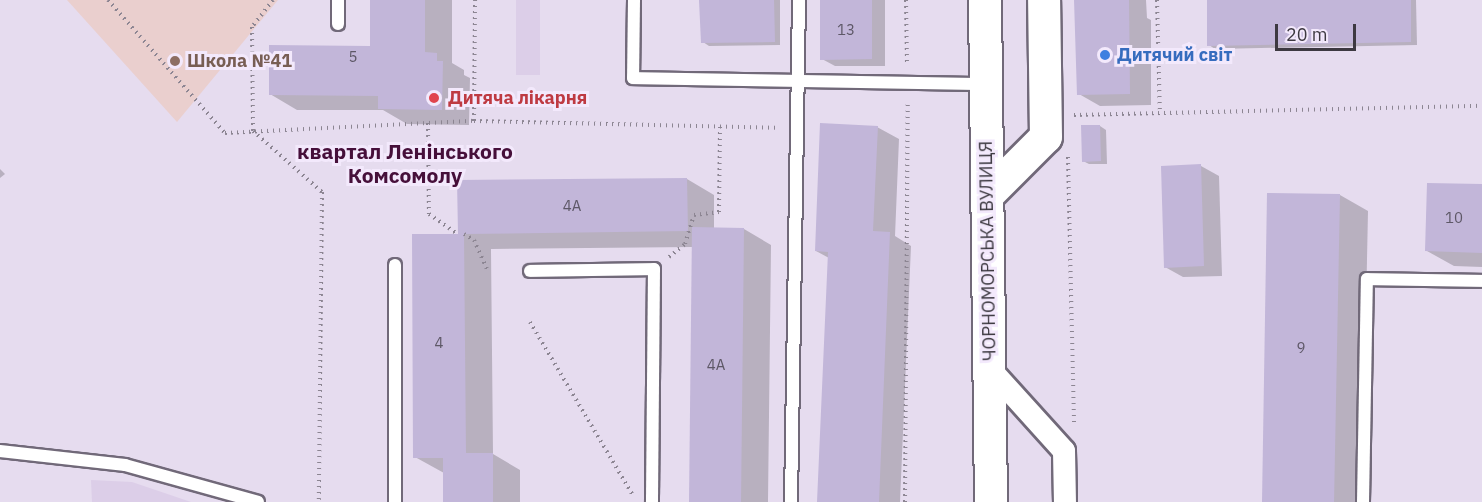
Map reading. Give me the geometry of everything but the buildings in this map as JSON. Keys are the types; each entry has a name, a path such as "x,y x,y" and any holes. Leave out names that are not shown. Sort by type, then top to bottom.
{"street":[{"name":"ЧОРНОМОРСЬКА ВУЛИЦЯ","path":"985,0 991,502"},
{"path":"987,196 1046,137 1044,0"},
{"path":"990,369 1064,451 1065,502"}],"lane":[{"path":"338,0 338,24"},
{"path":"634,0 633,78 986,84"},
{"path":"791,502 799,0"},
{"path":"395,265 395,502"},
{"path":"530,271 654,269 652,502"},
{"path":"1363,502 1367,279 1482,281"},
{"path":"0,451 125,465 258,502"}],"path":[{"path":"108,0 225,133 474,121 796,129"},
{"path":"273,0 252,27 253,131 322,192 318,502"},
{"path":"474,121 475,0"},
{"path":"905,502 908,83 906,0"},
{"path":"1157,0 1160,113"},
{"path":"1067,116 1482,106"},
{"path":"428,123 429,214 458,234"},
{"path":"654,269 685,244 694,215 719,212 720,127"},
{"path":"1068,151 1074,432"},
{"path":"464,234 474,240 488,271"},
{"path":"530,322 636,502"}],"shaded area":[{"name":"Школа №41","path":"67,0 278,0 177,122"},
{"path":"516,0 540,0 540,75 516,75"},
{"path":"91,480 132,482 191,502 92,502"}],"place":[{"name":"Дитячий світ","path":"1105,55"},
{"name":"Школа №41","path":"175,61"},
{"name":"Дитяча лікарня","path":"434,98"}],"district":[{"name":"квартал Ленінського Комсомолу","path":"405,163"}]}
